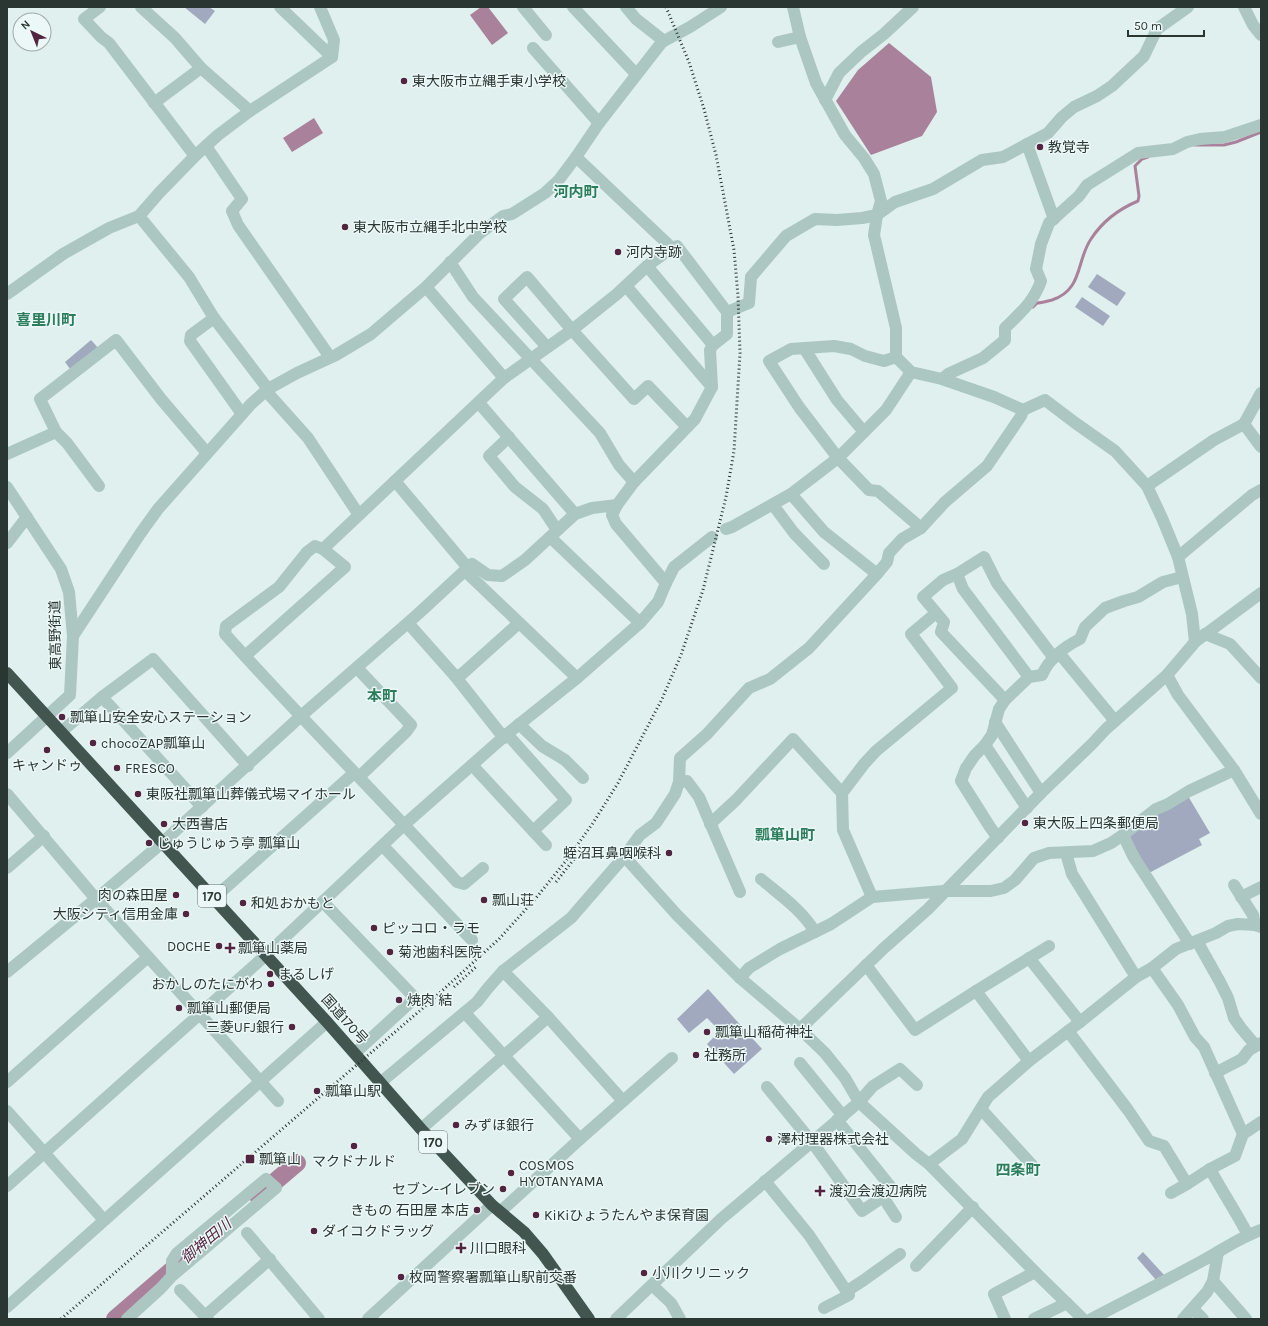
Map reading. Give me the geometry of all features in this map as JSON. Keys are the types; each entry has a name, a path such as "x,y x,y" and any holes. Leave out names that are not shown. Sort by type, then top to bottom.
{"highway":[{"name":"国道170号","path":"7,673 327,1022 421,1129 502,1207 543,1254 589,1319"}],"street":[{"path":"100,7 84,19 101,37 109,42 195,156"},
{"path":"141,7 175,38 201,68 250,111"},
{"path":"280,7 332,57"},
{"path":"8,293 63,254 109,228 139,216 159,192 218,135 250,111 332,57 334,40 320,7"},
{"path":"523,7 546,35"},
{"path":"573,7 636,74"},
{"path":"626,7 636,19 664,41"},
{"path":"793,7 800,37 816,84 845,135 864,158 874,174 882,201 877,215 874,235 896,328 896,357 911,372 942,379 994,397 1023,410"},
{"path":"825,100 839,73 913,7"},
{"path":"727,312 748,303 751,277 786,236 815,219 837,220 877,215 895,202 933,189 982,160 1002,157 1027,144 1048,132 1062,116 1074,107 1112,86 1144,56 1157,29 1188,7"},
{"path":"1244,7 1253,25 1261,35"},
{"path":"73,636 158,509 242,414 267,390 330,358 371,334 426,287 479,234 503,216 512,214 545,193 558,181 636,74 664,41 692,26 717,8"},
{"path":"778,42 800,37"},
{"path":"533,48 599,123"},
{"path":"154,103 201,68"},
{"path":"942,379 948,374 983,358 1005,340 1005,328 1030,304 1041,281 1036,269 1041,244 1050,223 1079,196 1087,185 1138,153 1173,149 1187,142 1200,139 1225,137 1260,124"},
{"path":"1027,144 1054,219"},
{"path":"206,146 242,199 232,211 238,225 330,358"},
{"path":"576,157 672,248"},
{"path":"139,216 189,277 214,318 267,390 308,438 359,515"},
{"path":"323,549 504,378 572,330 617,294 647,266 677,246 727,312 727,334 713,345 710,350 712,387 694,419 634,482 617,505 612,515 616,524 666,583"},
{"path":"450,262 474,297 600,433 619,465 634,482"},
{"path":"647,266 713,345"},
{"path":"547,347 504,299 527,277 634,399 648,386 687,427"},
{"path":"626,286 712,387"},
{"path":"426,287 504,378"},
{"path":"214,318 191,335 190,341 242,414"},
{"path":"99,486 67,443 56,432 40,400 116,340 161,399 207,453"},
{"path":"896,357 884,361 865,356 851,349 834,346 792,349 769,361 799,407 838,458 870,490 878,491 920,528"},
{"path":"804,348 837,400 864,432"},
{"path":"726,529 791,494 838,458 886,410 911,372"},
{"path":"1147,486 1214,440 1244,424 1261,393"},
{"path":"380,1083 477,1002 503,970 571,918 640,835 656,823 675,794 679,782 680,758 707,734 749,688 770,679 809,648 877,574 887,562 889,553 902,539 920,528 945,502 987,466 1021,416 1023,410 1045,400 1115,452 1147,486 1178,557 1192,614 1195,642"},
{"path":"478,403 575,514"},
{"path":"1244,424 1261,447"},
{"path":"7,454 56,432"},
{"path":"509,437 489,456 515,487 543,509 553,533 640,623"},
{"path":"394,481 466,570 519,623 578,678"},
{"name":"東高野街道","path":"7,487 61,569 69,592 73,636 70,695 7,753"},
{"path":"1178,557 1252,495 1261,490"},
{"path":"791,494 824,532 877,574"},
{"path":"7,972 162,843 301,716 358,668 472,564 488,575 502,576 524,560 575,514 592,508 617,505"},
{"path":"772,505 794,532 824,564"},
{"path":"7,543 27,517"},
{"path":"7,1186 266,956 405,824 519,724 578,678 640,623 658,602 674,567 712,537"},
{"path":"245,656 345,567 323,549 315,546 308,552 279,587 226,626 224,634 405,824 457,882 464,884 483,868"},
{"path":"1005,700 940,632 944,622 923,597 943,580 957,574 984,557 997,583 1056,656 1115,721"},
{"path":"957,574 963,589 1029,677"},
{"path":"998,838 961,781 966,768 992,735 999,709 1005,700 1029,677 1042,675 1046,666 1067,645 1080,639 1085,626 1105,608 1138,597 1162,582 1182,577"},
{"path":"800,1029 866,965 928,909 1041,793 1115,721 1167,675 1195,642 1261,593"},
{"path":"872,897 843,830 842,793 876,750 952,688 911,634 936,613"},
{"path":"408,623 505,736 566,800 533,832"},
{"path":"455,676 462,674 519,623"},
{"path":"1205,634 1230,644 1261,678"},
{"path":"61,732 102,697 153,659 248,766"},
{"path":"214,898 406,732 411,725 358,668"},
{"path":"1167,675 1178,695 1234,770 1261,814"},
{"path":"102,697 202,807"},
{"path":"995,722 1041,793"},
{"path":"519,724 542,746 565,760 583,778"},
{"path":"710,824 736,800 793,739 842,793"},
{"path":"985,745 1027,808"},
{"path":"472,765 546,845"},
{"path":"740,978 749,968 780,949 831,924 872,897 944,891 991,891 1004,888 1015,880 1034,858 1049,853 1093,851 1111,843 1123,835 1156,809 1168,804 1189,791 1234,770"},
{"path":"679,782 687,781 699,797 740,892"},
{"path":"7,794 96,899 278,1101"},
{"path":"1123,835 1133,856 1194,942 1220,982 1228,998 1234,1018 1241,1028 1259,1044 1249,1050 1242,1059 1215,1072"},
{"path":"7,868 44,836"},
{"path":"383,846 472,940"},
{"path":"1066,853 1072,874 1136,977"},
{"path":"624,856 677,914 740,978 800,1029 825,1053 845,1078 859,1102 929,1164 1083,1319"},
{"path":"761,879 795,908 808,921 815,932"},
{"path":"1234,885 1253,915 1258,926"},
{"path":"1241,897 1261,887"},
{"path":"323,902 415,998 355,1053"},
{"path":"929,1164 962,1138 988,1098 1029,1061 1136,977 1152,968 1176,949 1228,926 1238,924 1258,926"},
{"path":"866,965 915,1030 1049,946"},
{"path":"7,1082 148,957"},
{"path":"1029,958 1080,1022"},
{"path":"1152,968 1178,1005 1195,1038 1204,1047 1243,1134"},
{"path":"503,970 548,1017 623,1101"},
{"path":"976,991 1029,1061"},
{"path":"465,1013 580,1139"},
{"path":"421,1129 548,1017"},
{"path":"7,1307 262,1082 327,1022"},
{"path":"1068,1031 1128,1110 1149,1141 1164,1146 1186,1184"},
{"path":"368,1319 502,1207 672,1058"},
{"path":"768,1088 812,1142 862,1211 883,1197 890,1186 800,1063"},
{"path":"616,1319 721,1219 859,1102 873,1086 900,1069 917,1085"},
{"path":"982,1109 1034,1166"},
{"path":"7,1111 104,1220"},
{"path":"1171,1193 1210,1169 1235,1156 1243,1134 1261,1122"},
{"path":"1210,1169 1248,1235"},
{"path":"765,1182 809,1235 849,1295 824,1308"},
{"path":"127,1319 161,1288 172,1270 276,1188 271,1183"},
{"path":"883,1197 896,1217"},
{"path":"916,1266 973,1208"},
{"path":"1091,1319 1248,1235 1261,1230"},
{"path":"247,1233 320,1319"},
{"path":"1183,1319 1207,1292 1213,1281 1218,1252"},
{"path":"846,1291 900,1254"},
{"path":"180,1290 206,1318 270,1259"},
{"path":"1005,1319 994,1294 1035,1272"},
{"path":"1213,1281 1246,1319"},
{"path":"652,1285 671,1303 680,1319"},
{"path":"1034,1319 1067,1303"},
{"path":"1193,1309 1203,1319"}],"shaded area":[{"path":"184,7 209,7 215,11 205,24"},
{"path":"481,7 488,7 508,33 492,45 470,15"},
{"path":"889,43 931,77 937,112 922,136 871,155 836,101 858,70"},
{"path":"314,118 323,133 292,152 283,138"},
{"path":"1097,274 1126,293 1117,306 1088,287"},
{"path":"1082,297 1110,316 1103,326 1075,307"},
{"path":"91,340 100,350 73,373 65,362"},
{"path":"1188,796 1210,833 1199,839 1202,845 1149,873 1129,836 1150,819"},
{"path":"708,989 762,1049 734,1074 707,1044 720,1031 707,1018 689,1033 677,1019"},
{"path":"1143,1252 1165,1276 1156,1280 1137,1258"}],"waterway":[{"path":"1195,145 1224,145 1261,132"},
{"path":"1033,307 1037,303 1052,300 1062,295 1069,289 1078,274 1086,248 1095,233 1100,227 1124,208 1138,201 1139,196 1135,166 1142,159 1148,157"},
{"name":"御神田川","path":"258,1196 297,1163"},
{"name":"御神田川","path":"115,1319 178,1265"}],"railway":[{"path":"61,1319 423,1008 499,939 536,898 565,862 593,823 618,783 662,699 681,655 703,590 726,497 734,451 740,353 738,296 734,250 716,155 704,109 689,62 666,7"},
{"path":"556,882 578,854"},
{"path":"454,987 477,966"}],"place":[{"name":"東大阪市立縄手東小学校","path":"404,81"},
{"name":"教覚寺","path":"1040,147"},
{"name":"東大阪市立縄手北中学校","path":"345,227"},
{"name":"河内寺跡","path":"618,252"},
{"name":"瓢箪山安全安心ステーション","path":"62,717"},
{"name":"chocoZAP瓢箪山","path":"93,743"},
{"name":"キャンドゥ","path":"47,750"},
{"name":"FRESCO","path":"117,768"},
{"name":"東阪社瓢箪山葬儀式場マイホール","path":"138,794"},
{"name":"東大阪上四条郵便局","path":"1025,823"},
{"name":"大西書店","path":"164,824"},
{"name":"じゅうじゅう亭 瓢箪山","path":"149,843"},
{"name":"蛭沼耳鼻咽喉科","path":"669,853"},
{"name":"肉の森田屋","path":"176,895"},
{"name":"瓢山荘","path":"484,900"},
{"name":"和処おかもと","path":"243,903"},
{"name":"大阪シティ信用金庫","path":"186,914"},
{"name":"ピッコロ・ラモ","path":"374,928"},
{"name":"DOCHE","path":"219,946"},
{"name":"瓢箪山薬局","path":"230,948"},
{"name":"菊池歯科医院","path":"390,952"},
{"name":"まるしげ","path":"270,974"},
{"name":"おかしのたにがわ","path":"271,984"},
{"name":"焼肉 結","path":"399,1000"},
{"name":"瓢箪山郵便局","path":"179,1008"},
{"name":"三菱UFJ銀行","path":"292,1027"},
{"name":"瓢箪山稲荷神社","path":"707,1032"},
{"name":"社務所","path":"696,1055"},
{"name":"瓢箪山駅","path":"317,1091"},
{"name":"みずほ銀行","path":"456,1125"},
{"name":"澤村理器株式会社","path":"769,1139"},
{"name":"マクドナルド","path":"354,1146"},
{"name":"瓢箪山","path":"250,1159"},
{"name":"COSMOS HYOTANYAMA","path":"511,1173"},
{"name":"セブン-イレブン","path":"503,1189"},
{"name":"渡辺会渡辺病院","path":"820,1191"},
{"name":"きもの 石田屋 本店","path":"477,1210"},
{"name":"KiKiひょうたんやま保育園","path":"536,1215"},
{"name":"ダイコクドラッグ","path":"314,1231"},
{"name":"川口眼科","path":"461,1248"},
{"name":"小川クリニック","path":"644,1273"},
{"name":"枚岡警察署瓢箪山駅前交番","path":"401,1277"}],"district":[{"name":"河内町","path":"576,192"},
{"name":"喜里川町","path":"46,320"},
{"name":"本町","path":"382,696"},
{"name":"瓢箪山町","path":"785,835"},
{"name":"四条町","path":"1018,1170"}]}
